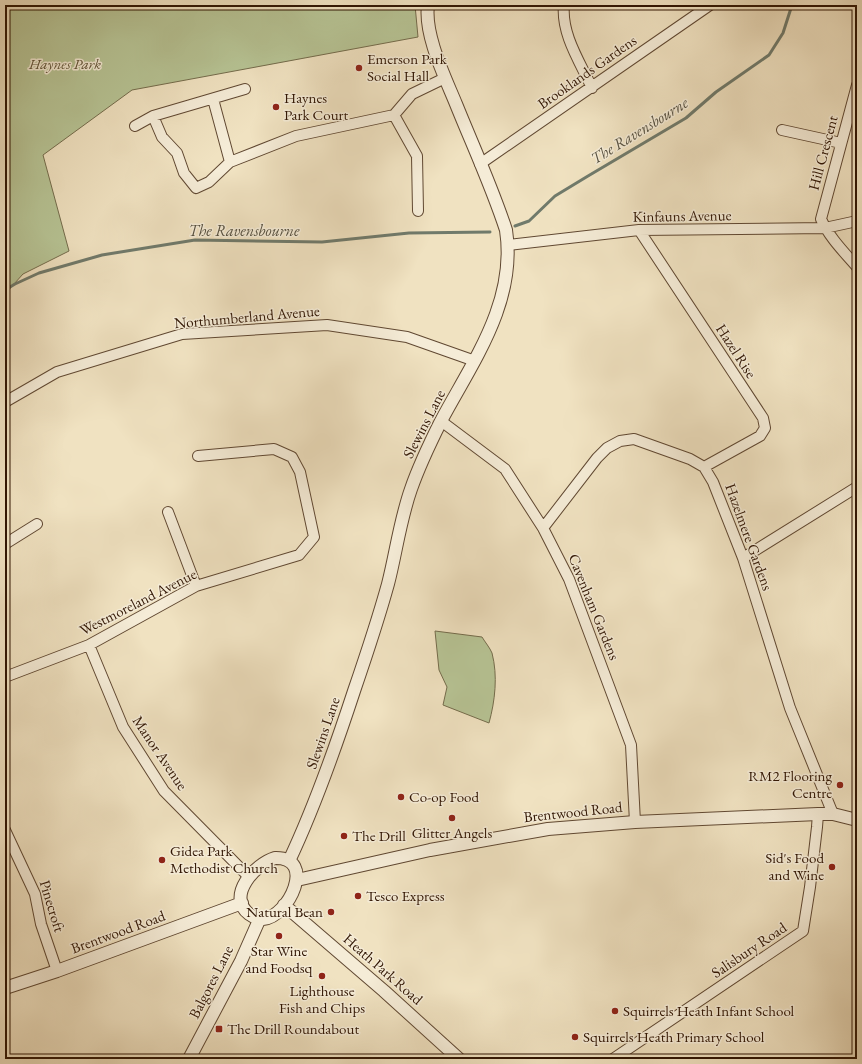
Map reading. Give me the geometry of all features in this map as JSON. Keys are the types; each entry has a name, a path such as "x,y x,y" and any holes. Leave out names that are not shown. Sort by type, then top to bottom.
{"street":[{"name":"Slewins Lane","path":"289,861 302,834 332,757 382,606 405,508 411,489 425,454 441,421 475,361 491,328 500,301 506,272 508,245 506,230 445,78 432,41 427,15 428,5"},
{"path":"564,5 563,12 567,34 592,88"},
{"name":"Brooklands Gardens","path":"480,164 710,5"},
{"path":"153,116 162,137 176,153 184,174 196,188 209,182 230,162 296,136 394,115 412,94 445,78"},
{"name":"Hill Crescent","path":"825,228 821,219 857,85"},
{"path":"135,126 153,116 245,89"},
{"path":"213,99 230,162"},
{"path":"394,115 417,156 418,211"},
{"path":"782,130 841,143"},
{"name":"Kinfauns Avenue","path":"508,245 639,230 825,228 857,221"},
{"path":"825,228 836,244 857,267"},
{"name":"Hazel Rise","path":"639,230 763,418 766,428 760,436 704,467"},
{"name":"Northumberland Avenue","path":"5,402 57,372 182,334 327,325 407,337 475,361"},
{"name":"Cavenham Gardens","path":"441,421 506,469 543,528 569,580 631,745 634,822"},
{"path":"543,528 597,458 607,448 620,441 634,439 690,459 704,467"},
{"name":"Westmoreland Avenue","path":"5,677 89,645 196,586 299,555 314,537 300,472 292,457 274,449 198,456"},
{"name":"Hazelmere Gardens","path":"704,467 713,482 743,558 790,708 833,814"},
{"path":"743,558 857,487"},
{"path":"168,512 196,586"},
{"path":"5,544 37,524"},
{"name":"Manor Avenue","path":"89,645 123,727 164,791 249,877"},
{"name":"Brentwood Road","path":"297,880 430,850 548,829 634,822 818,814 833,814 857,820"},
{"name":"Salisbury Road","path":"613,1059 803,931 811,880 818,814"},
{"name":"Pinecroft","path":"5,830 35,894 41,924 57,971"},
{"path":"279,858 289,861 296,871 297,880 293,892 284,905 273,915 264,919 255,918 247,912 240,898 242,887 249,877 258,868 270,860 279,858"},
{"name":"Brentwood Road","path":"5,988 57,971 242,903"},
{"name":"Heath Park Road","path":"284,905 460,1059"},
{"name":"Balgores Lane","path":"189,1059 241,960 260,918"}],"green space":[{"name":"Haynes Park","path":"5,5 415,5 418,37 132,90 43,155 69,251 23,274 5,294"},
{"path":"435,631 482,637 490,649 494,662 495,679 493,706 489,723 443,705 447,687 439,670"}],"waterway":[{"name":"The Ravensbourne","path":"515,226 529,221 555,196 686,118 716,92 769,55 783,33 792,5"},
{"name":"The Ravensbourne","path":"5,290 39,273 102,255 195,240 322,242 409,233 490,232"}],"place":[{"name":"Emerson Park Social Hall","path":"359,68"},
{"name":"Haynes Park Court","path":"276,107"},
{"name":"RM2 Flooring Centre","path":"840,785"},
{"name":"Co-op Food","path":"401,797"},
{"name":"Glitter Angels","path":"452,818"},
{"name":"The Drill","path":"344,836"},
{"name":"Gidea Park Methodist Church","path":"162,860"},
{"name":"Sid's Food and Wine","path":"832,867"},
{"name":"Tesco Express","path":"358,896"},
{"name":"Natural Bean","path":"331,912"},
{"name":"Star Wine and Foodsq","path":"279,936"},
{"name":"Lighthouse Fish and Chips","path":"322,976"},
{"name":"Squirrels Heath Infant School","path":"615,1011"},
{"name":"The Drill Roundabout","path":"219,1029"},
{"name":"Squirrels Heath Primary School","path":"575,1037"}]}
